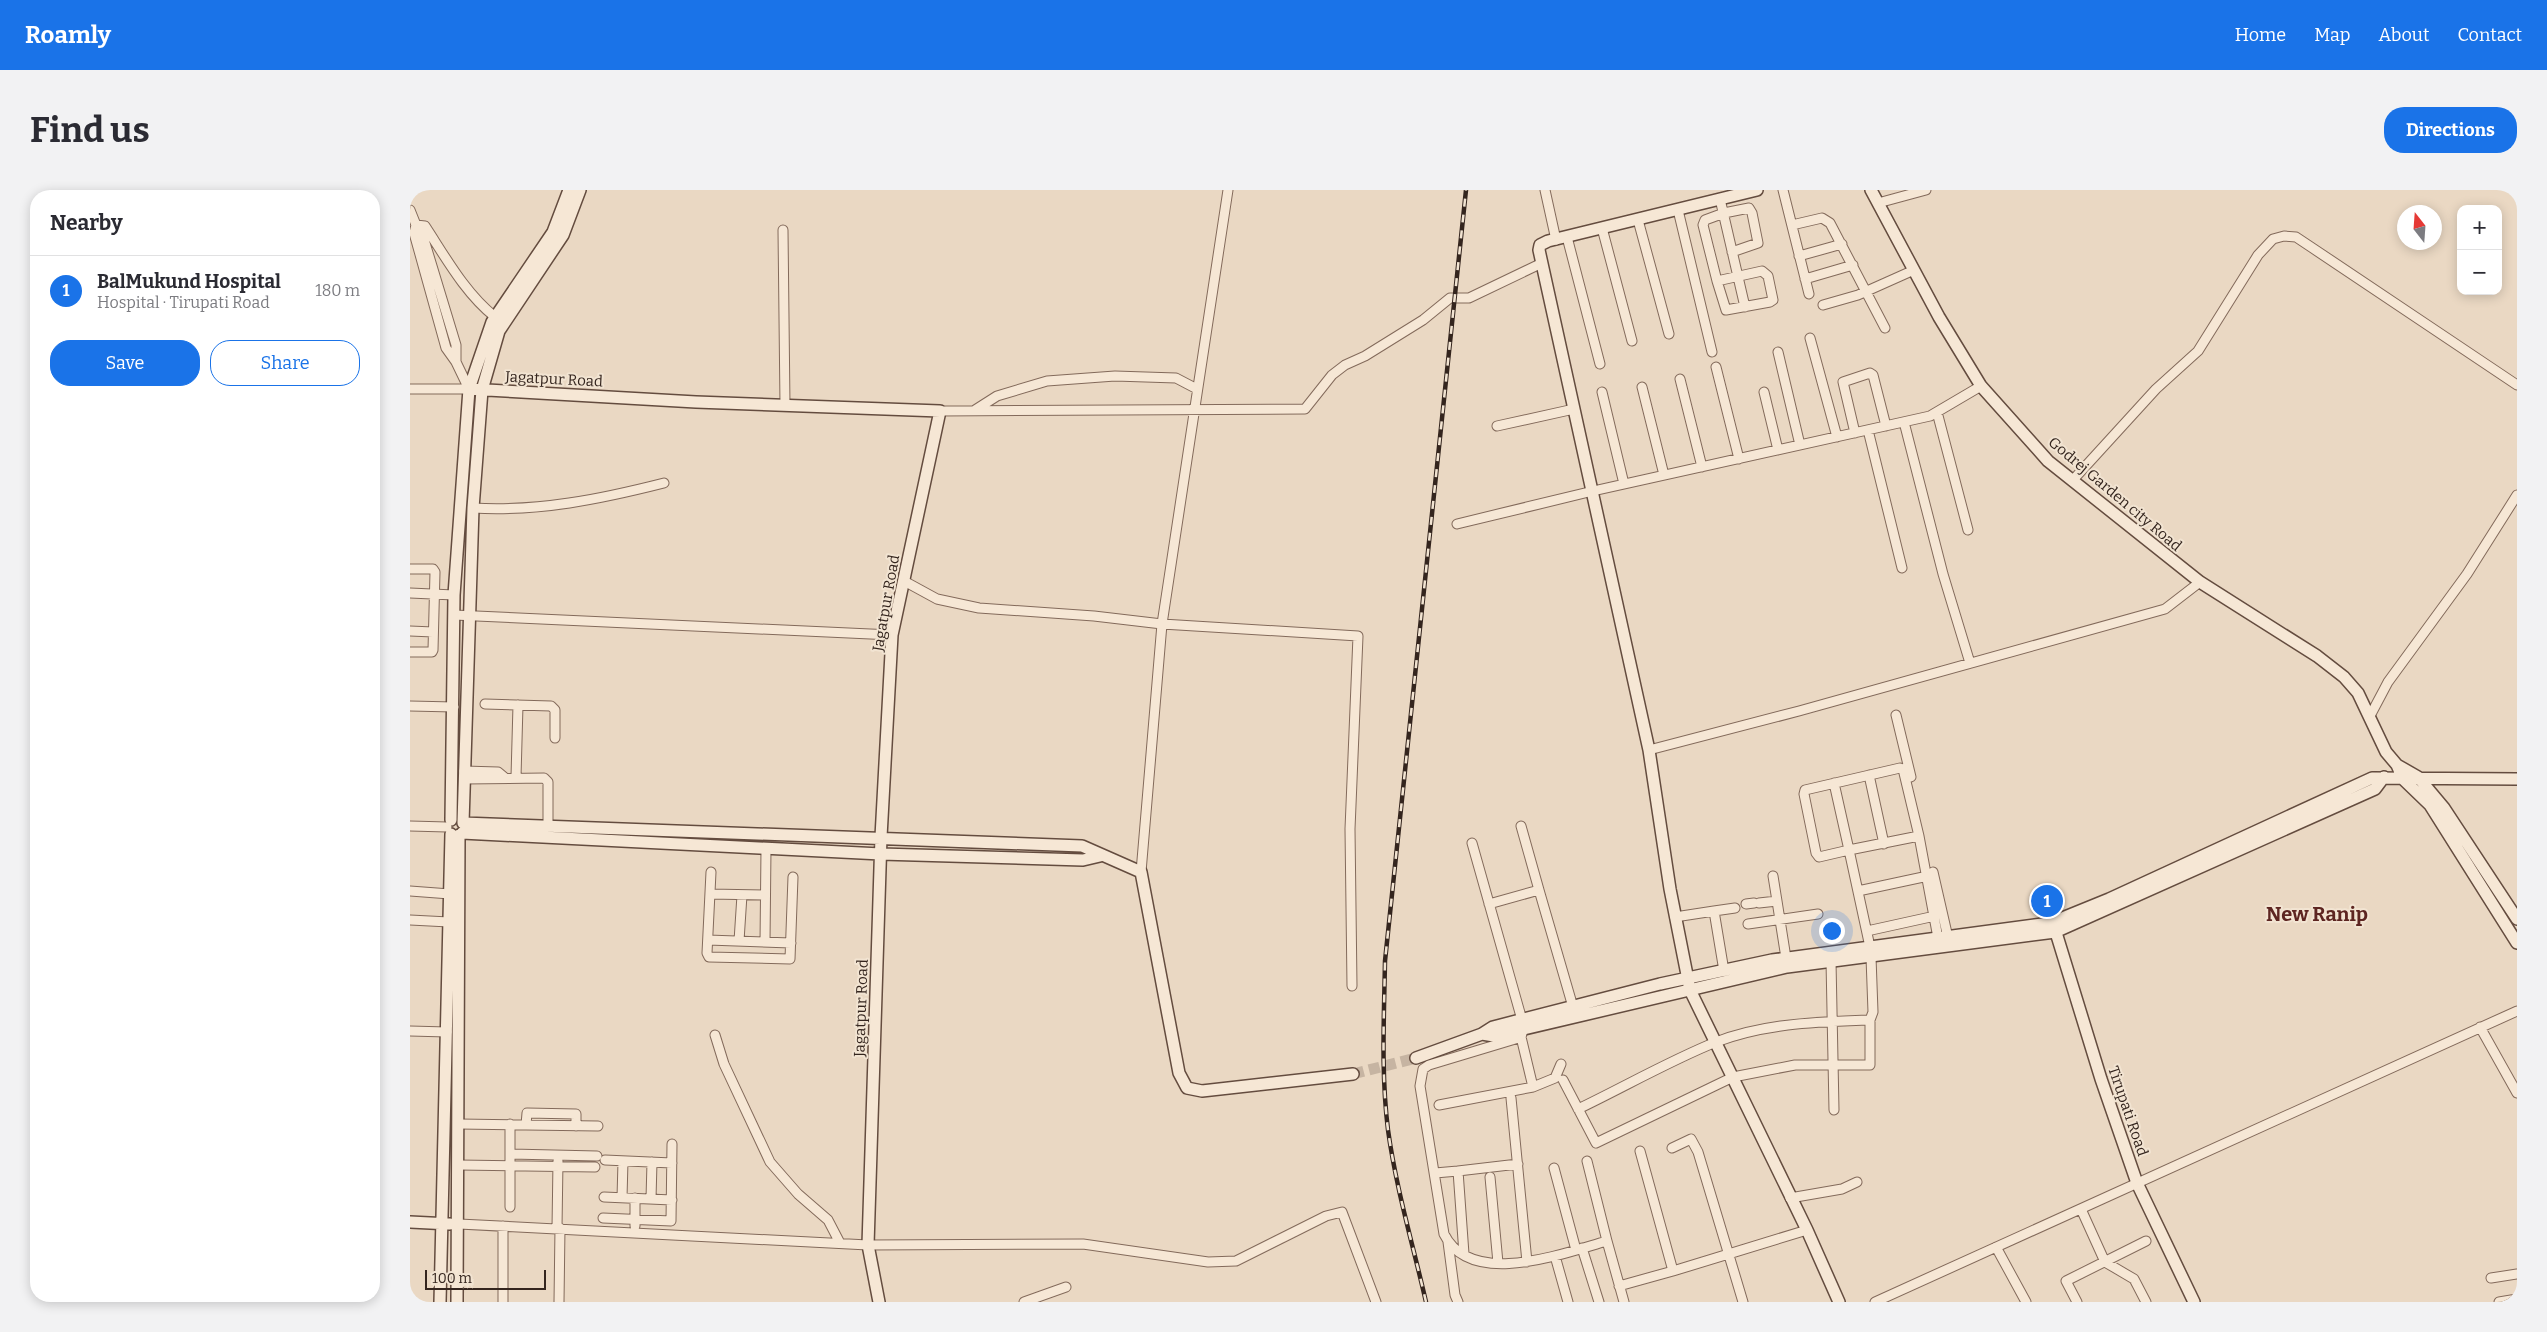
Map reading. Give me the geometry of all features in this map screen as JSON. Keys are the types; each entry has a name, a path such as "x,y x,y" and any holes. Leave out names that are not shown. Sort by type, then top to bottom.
{"street":[{"path":"440,1302 453,1033 455,829 454,595 469,389 495,317 553,232 568,190"},
{"path":"457,1302 459,1124 449,922 455,829 464,775 473,508 482,390 499,331 563,235 580,190"},
{"path":"1228,190 1196,389 1162,624 1142,872 1179,1073 1187,1088 1202,1091 1353,1074"},
{"path":"1545,190 1600,364"},
{"path":"1758,190 1543,242 1540,245 1542,263 1649,750 1675,916 1688,984 1807,1230 1839,1302"},
{"path":"1783,190 1809,294"},
{"name":"Godrej Garden city Road","path":"1871,190 1914,270 1981,386 2048,461 2200,582 2317,656 2344,677 2358,693 2386,752 2397,765"},
{"path":"1878,203 1926,190"},
{"path":"1720,199 1745,307"},
{"path":"1717,281 1762,271 1768,276 1773,300 1726,310 1717,281 1703,225 1707,218 1749,208 1759,240 1755,246 1732,252"},
{"path":"410,210 416,224 414,232 446,348 456,362 469,389"},
{"path":"1678,210 1712,352"},
{"path":"1792,225 1827,219 1885,328"},
{"path":"1638,220 1669,334"},
{"path":"416,224 425,226 462,282 484,308 495,317"},
{"path":"1602,228 1632,341"},
{"path":"783,230 785,405"},
{"path":"2072,481 2156,389 2198,351 2258,255 2273,239 2284,236 2296,237 2314,248 2517,385"},
{"path":"1799,256 1842,244"},
{"path":"940,411 1305,409 1332,375 1344,365 1365,356 1423,320 1450,298 1469,298 1542,263"},
{"path":"1805,279 1853,265"},
{"path":"1823,305 1866,291 1914,270"},
{"path":"1810,338 1837,437"},
{"path":"1778,352 1800,445"},
{"path":"1716,367 1739,459"},
{"path":"1855,433 1843,382 1870,374 1873,375 1886,426"},
{"path":"975,410 997,396 1047,381 1115,376 1176,378 1196,389"},
{"path":"1680,378 1702,467"},
{"path":"1457,524 1593,491 1930,416 1981,386"},
{"path":"1642,387 1664,475"},
{"path":"410,389 469,389"},
{"name":"Jagatpur Road","path":"469,389 940,411 892,635 881,837 868,1245 879,1302"},
{"path":"1602,392 1624,484"},
{"path":"1764,392 1778,450"},
{"path":"1498,426 1574,409"},
{"path":"1937,412 1968,530"},
{"path":"1904,422 1943,574 1970,663"},
{"path":"1868,430 1902,568"},
{"path":"473,508 534,508 611,496 664,483"},
{"path":"2370,716 2388,682 2467,574 2517,495"},
{"path":"410,569 434,570 432,652 410,652"},
{"path":"904,581 937,599 979,608 1094,616 1162,624 1358,636 1350,829 1352,986"},
{"path":"1649,750 1799,711 2165,608 2200,582"},
{"path":"410,594 454,595"},
{"path":"454,615 892,635"},
{"path":"410,631 433,632"},
{"path":"484,704 554,708 555,738"},
{"path":"516,777 518,705"},
{"path":"410,706 454,707"},
{"path":"1896,715 1946,941"},
{"path":"2397,765 2418,777 2444,808 2517,919"},
{"path":"2397,765 2403,779 2430,805 2517,943"},
{"path":"1919,836 1819,857 1816,853 1804,792 1834,783 1902,768 1919,836 1928,876 1934,916 1946,941"},
{"path":"464,775 498,772 504,777 547,779 548,825"},
{"path":"1869,775 1884,844"},
{"path":"1416,1058 1482,1034 1494,1036 1688,984 1724,971 1786,958 1870,952 2054,927 2109,899 2372,778 2403,779 2418,777 2517,780"},
{"path":"1563,1080 1596,1143 1733,1077 1795,1064 1870,1065 1870,1020 1873,1012 1870,952 1834,783"},
{"path":"455,829 548,825 1082,846 1100,856 1142,872"},
{"path":"410,826 766,849 881,854 1082,860 1100,856"},
{"path":"1521,826 1573,1007"},
{"path":"1012,858 1014,843"},
{"path":"1472,843 1522,1028 1533,1087"},
{"path":"765,942 766,849"},
{"path":"711,872 707,954 709,957 788,960 791,958 793,877"},
{"path":"1773,876 1786,958"},
{"path":"1858,891 1928,876"},
{"path":"1489,904 1539,890"},
{"path":"410,891 450,894"},
{"path":"710,894 765,895"},
{"path":"739,941 742,895"},
{"path":"1753,903 1777,901"},
{"path":"1675,916 1735,908"},
{"path":"1714,911 1724,971"},
{"path":"1748,924 1818,914"},
{"path":"1867,931 1934,916"},
{"path":"410,920 449,922"},
{"name":"Tirupati Road","path":"2054,927 2101,1079 2137,1183 2194,1302"},
{"path":"708,940 791,943"},
{"path":"1458,1302 1455,1294 1448,1242 1442,1225 1436,1173 1420,1086 1423,1069 1573,1007 1688,984 1831,961 1870,952"},
{"path":"1831,961 1834,1110"},
{"path":"1876,1302 2517,1011"},
{"path":"1578,1109 1716,1042 1775,1026 1870,1020"},
{"path":"2480,1027 2517,1094"},
{"path":"410,1031 453,1033"},
{"path":"715,1035 724,1064 770,1162 798,1194 828,1220 840,1243"},
{"path":"1439,1105 1533,1087 1555,1078 1561,1064"},
{"path":"1511,1098 1527,1262"},
{"path":"459,1124 598,1126"},
{"path":"510,1124 510,1207"},
{"path":"1672,1148 1692,1139 1698,1152 1743,1302"},
{"path":"603,1218 671,1221 672,1144"},
{"path":"1640,1151 1673,1271"},
{"path":"510,1154 672,1163"},
{"path":"558,1156 560,1302"},
{"path":"622,1198 623,1160"},
{"path":"1587,1161 1624,1302"},
{"path":"651,1199 652,1162"},
{"path":"1436,1173 1518,1164"},
{"path":"459,1166 595,1167"},
{"path":"1554,1168 1579,1249 1599,1302"},
{"path":"1458,1171 1464,1254"},
{"path":"1490,1177 1498,1263"},
{"path":"1790,1198 1842,1189 1856,1182"},
{"path":"604,1197 672,1200"},
{"path":"635,1198 635,1232"},
{"path":"2081,1209 2105,1262 2134,1279 2146,1302"},
{"path":"410,1222 868,1245 1083,1244 1192,1261 1236,1261 1326,1216 1342,1212 1376,1302"},
{"path":"502,1302 504,1226"},
{"path":"1620,1286 1807,1230"},
{"path":"1448,1242 1479,1263 1498,1263 1527,1262 1607,1241"},
{"path":"2077,1302 2066,1281 2146,1241"},
{"path":"1996,1247 2026,1302"},
{"path":"1555,1256 1568,1302"},
{"path":"2491,1278 2517,1274"},
{"path":"1024,1302 1066,1287"},
{"path":"2499,1302 2517,1298"}],"tunnel":[{"path":"1353,1074 1416,1058"}],"railway":[{"path":"1426,1302 1400,1195 1388,1130 1384,1067 1385,961 1466,190"}],"place":[{"name":"BalMukund Hospital","path":"2047,901"}],"district":[{"name":"New Ranip","path":"2317,914"}]}
